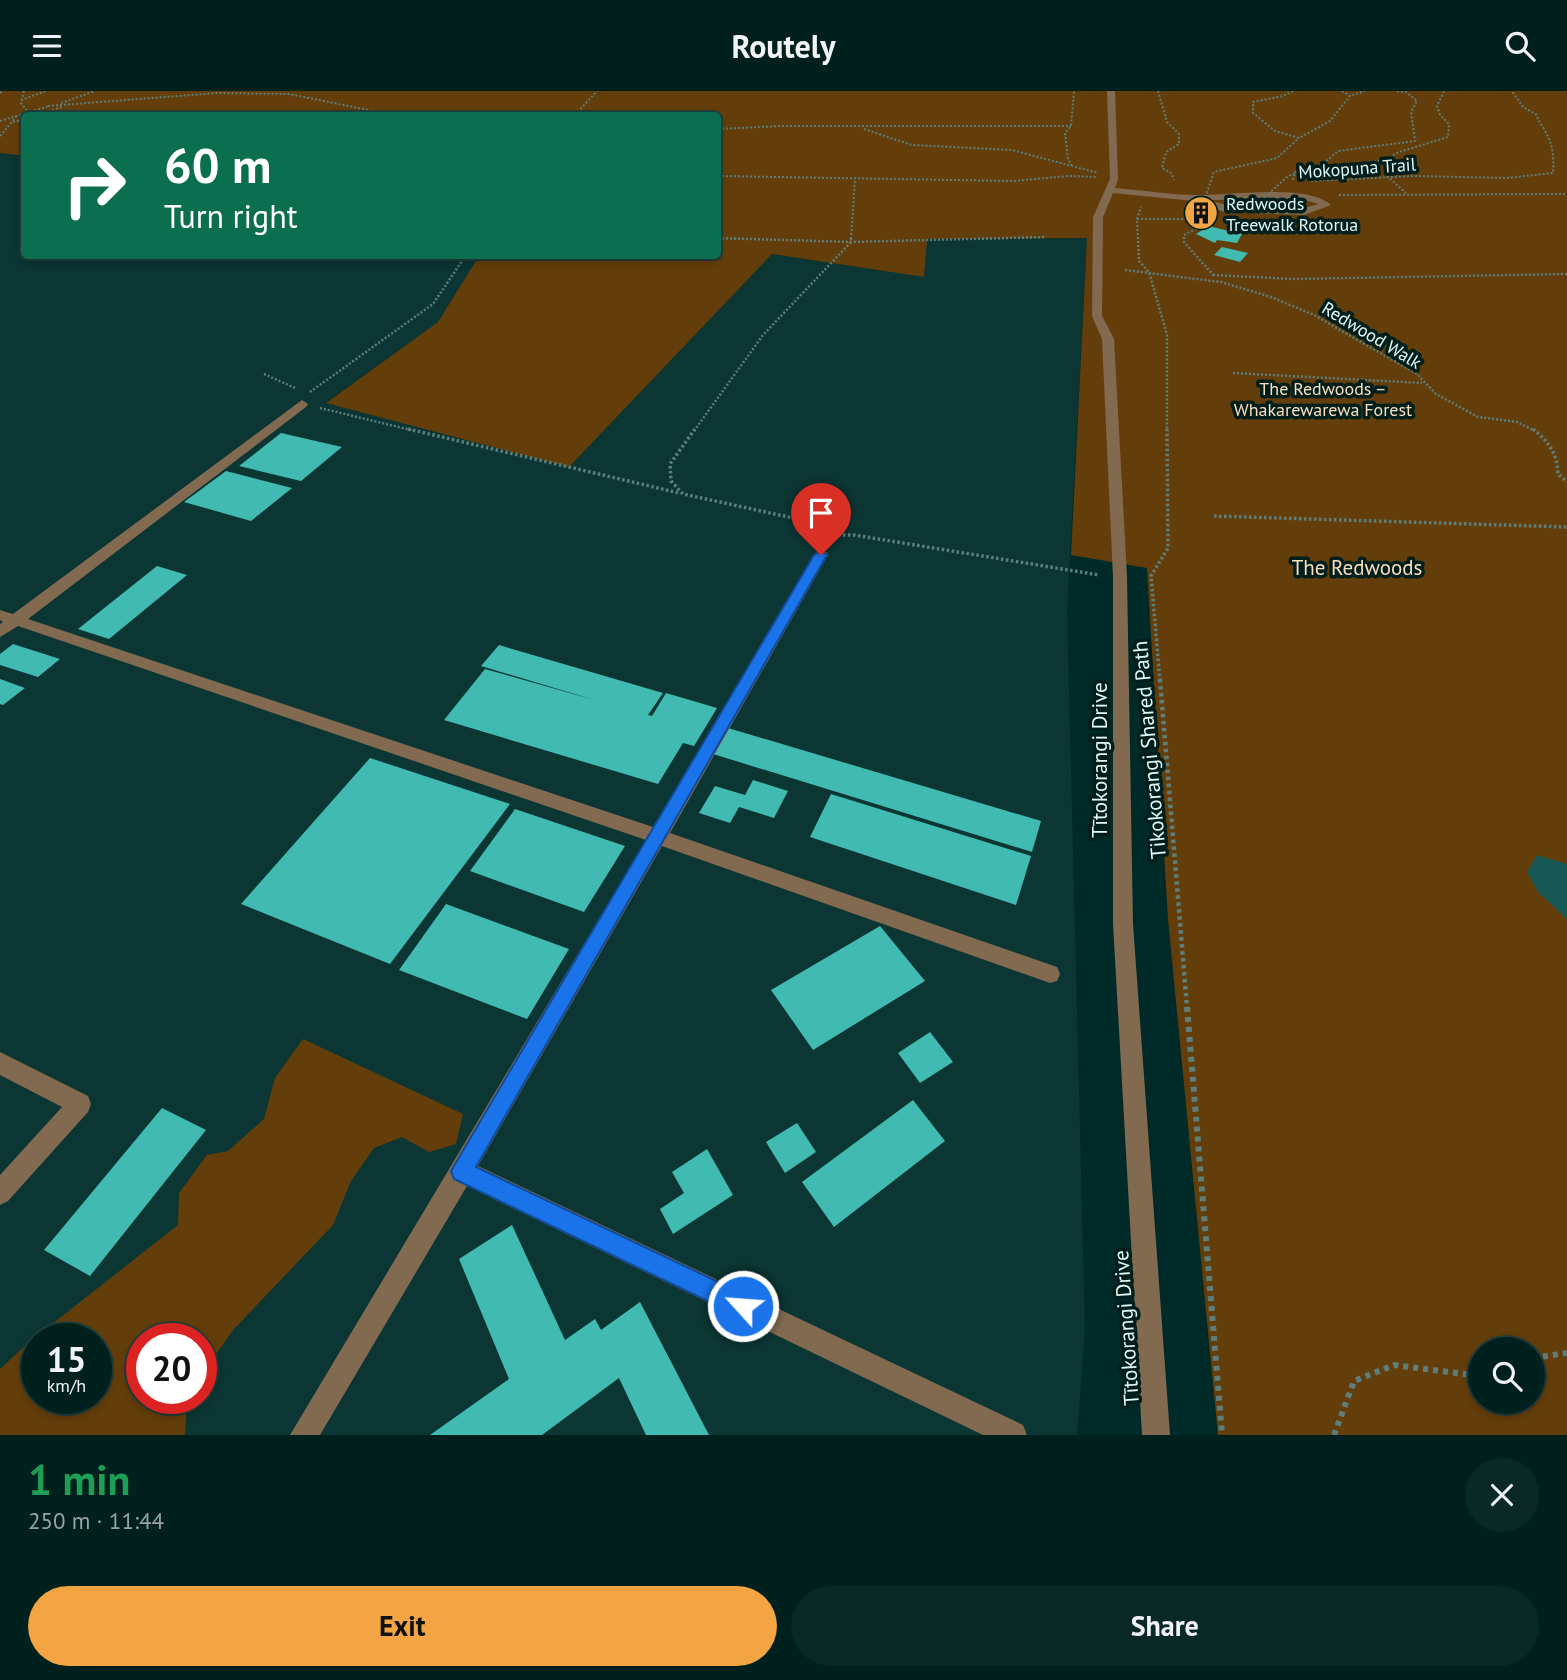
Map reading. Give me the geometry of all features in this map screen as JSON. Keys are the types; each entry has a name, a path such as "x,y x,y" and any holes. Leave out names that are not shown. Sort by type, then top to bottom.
{"street":[{"name":"Tītokorangi Drive","path":"1111,91 1112,181 1098,217 1097,316 1108,339 1120,577 1123,924 1156,1435"},
{"path":"1112,181 1154,196 1195,198 1296,195 1314,198 1326,205 1304,212 1233,209 1217,207 1195,198"},
{"path":"0,632 8,617 305,399"},
{"path":"304,1435 462,1171 821,555"},
{"path":"8,617 657,836 1050,974"},
{"path":"0,1063 80,1104 0,1193"},
{"path":"462,1171 1013,1435"}],"path":[{"path":"21,100 24,91"},
{"path":"21,100 46,91"},
{"path":"32,112 95,91"},
{"path":"580,112 587,99 597,91"},
{"path":"1073,166 1069,159 1065,134 1071,125 1074,91"},
{"path":"1158,91 1167,122 1179,134 1180,144 1166,152 1162,168 1171,173 1172,179 1183,182"},
{"path":"1293,91 1283,96 1253,102 1253,113 1275,131 1299,138"},
{"path":"1342,91 1350,96"},
{"path":"1200,213 1214,172 1277,158 1299,138 1330,121 1350,96 1365,91"},
{"path":"1200,213 1262,201 1289,176 1324,163 1338,151 1415,141 1411,112 1417,101 1406,92 1395,91"},
{"path":"1296,195 1292,185 1296,172 1384,160 1394,154 1431,145 1448,137 1449,124 1440,115 1437,106 1444,91"},
{"name":"Mokopuna Trail","path":"1268,186 1387,176 1476,175 1507,178 1553,173 1556,160 1543,127 1537,120 1538,115 1523,107 1512,91"},
{"path":"48,106 217,93 289,94 378,112"},
{"path":"21,100 28,112"},
{"path":"47,112 69,105"},
{"path":"0,121 21,115"},
{"path":"0,136 16,116"},
{"path":"13,122 21,120"},
{"path":"721,129 781,126 860,128 1071,125"},
{"path":"860,128 912,145 1012,151 1073,166 1112,181"},
{"path":"721,176 1013,181 1086,175 1112,181"},
{"path":"1387,176 1406,194"},
{"path":"683,494 671,485 667,474 670,464 763,335 851,242 855,179"},
{"path":"1206,185 1218,185"},
{"path":"1314,198 1350,194 1567,194"},
{"path":"1154,196 1150,204 1140,208 1137,219 1218,219 1184,235 1184,242 1221,282"},
{"path":"1200,213 1205,214 1194,212 1206,212"},
{"name":"Tikokorangi Shared Path","path":"1137,219 1139,261 1149,272 1167,335 1168,548 1151,576 1222,1435"},
{"path":"721,238 851,242 1045,237"},
{"path":"305,399 433,304 463,259"},
{"name":"Redwood Walk","path":"1125,270 1221,282 1271,297 1314,315 1417,374 1436,394 1478,417 1517,422 1532,429 1546,440 1557,458 1558,474 1567,482"},
{"path":"1213,275 1294,279 1567,274"},
{"path":"264,373 305,399 683,494 816,523 831,535 854,535 1068,571 1120,577"},
{"path":"1233,373 1423,383"},
{"path":"1214,516 1567,527"},
{"path":"1545,1356 1567,1353"},
{"path":"1335,1435 1354,1381 1394,1365 1468,1374"}],"shaded area":[{"path":"0,153 21,156 21,259 477,259 438,322 326,402 569,467 772,254 924,277 926,239 1087,238 1067,611 1085,1331 1077,1435 0,1435"},
{"path":"1537,855 1567,864 1567,919 1538,892 1527,872"}],"green space":[{"name":"The Redwoods – Whakarewarewa Forest","path":"0,91 1567,91 1567,1435 1218,1435 1168,919 1147,568 1071,555 1087,238 927,239 924,277 772,254 569,467 326,403 438,322 477,259 721,259 721,112 21,112 21,156 0,153"},
{"path":"303,1039 463,1114 456,1144 429,1152 402,1137 374,1148 351,1181 333,1225 234,1329 217,1353 217,1323 126,1323 126,1414 186,1414 185,1435 0,1435 0,1369 21,1350 21,1414 112,1414 112,1323 53,1323 178,1225 179,1193 207,1155 228,1151 264,1119 275,1078"}],"building":[{"path":"1208,226 1242,234 1237,243 1217,240 1215,243 1196,234"},
{"path":"1222,247 1248,253 1240,262 1214,255"},
{"path":"281,433 342,447 301,481 239,466"},
{"path":"226,471 292,488 251,521 184,502"},
{"path":"157,566 187,575 109,639 78,629"},
{"path":"13,644 60,659 38,677 0,665 0,654"},
{"path":"499,645 663,693 648,715 652,716 666,693 717,708 694,746 683,743 658,784 444,720 485,669 598,701 481,666"},
{"path":"0,679 25,688 3,705 0,704"},
{"path":"728,728 1041,821 1032,852 713,754"},
{"path":"370,758 510,804 390,964 241,904"},
{"path":"753,780 788,791 774,818 739,807 730,823 699,813 715,786 745,795"},
{"path":"831,794 1031,856 1016,905 810,837"},
{"path":"515,809 625,846 584,912 470,871"},
{"path":"446,904 569,949 527,1019 399,970"},
{"path":"880,926 925,981 813,1050 771,990"},
{"path":"930,1032 953,1062 920,1083 898,1053"},
{"path":"913,1100 945,1141 834,1227 802,1182"},
{"path":"162,1108 206,1130 90,1276 44,1250"},
{"path":"797,1123 816,1152 785,1173 766,1142"},
{"path":"707,1149 733,1195 673,1234 660,1209 684,1193 672,1172"},
{"path":"512,1225 565,1340 595,1319 601,1330 640,1302 709,1435 646,1435 619,1378 542,1435 430,1435 509,1379 459,1259"}],"place":[{"name":"Redwoods Treewalk Rotorua","path":"1201,213"}],"route":[{"path":"743,1306 462,1171 821,555"}],"park label":[{"name":"The Redwoods","path":"1357,567"}]}
